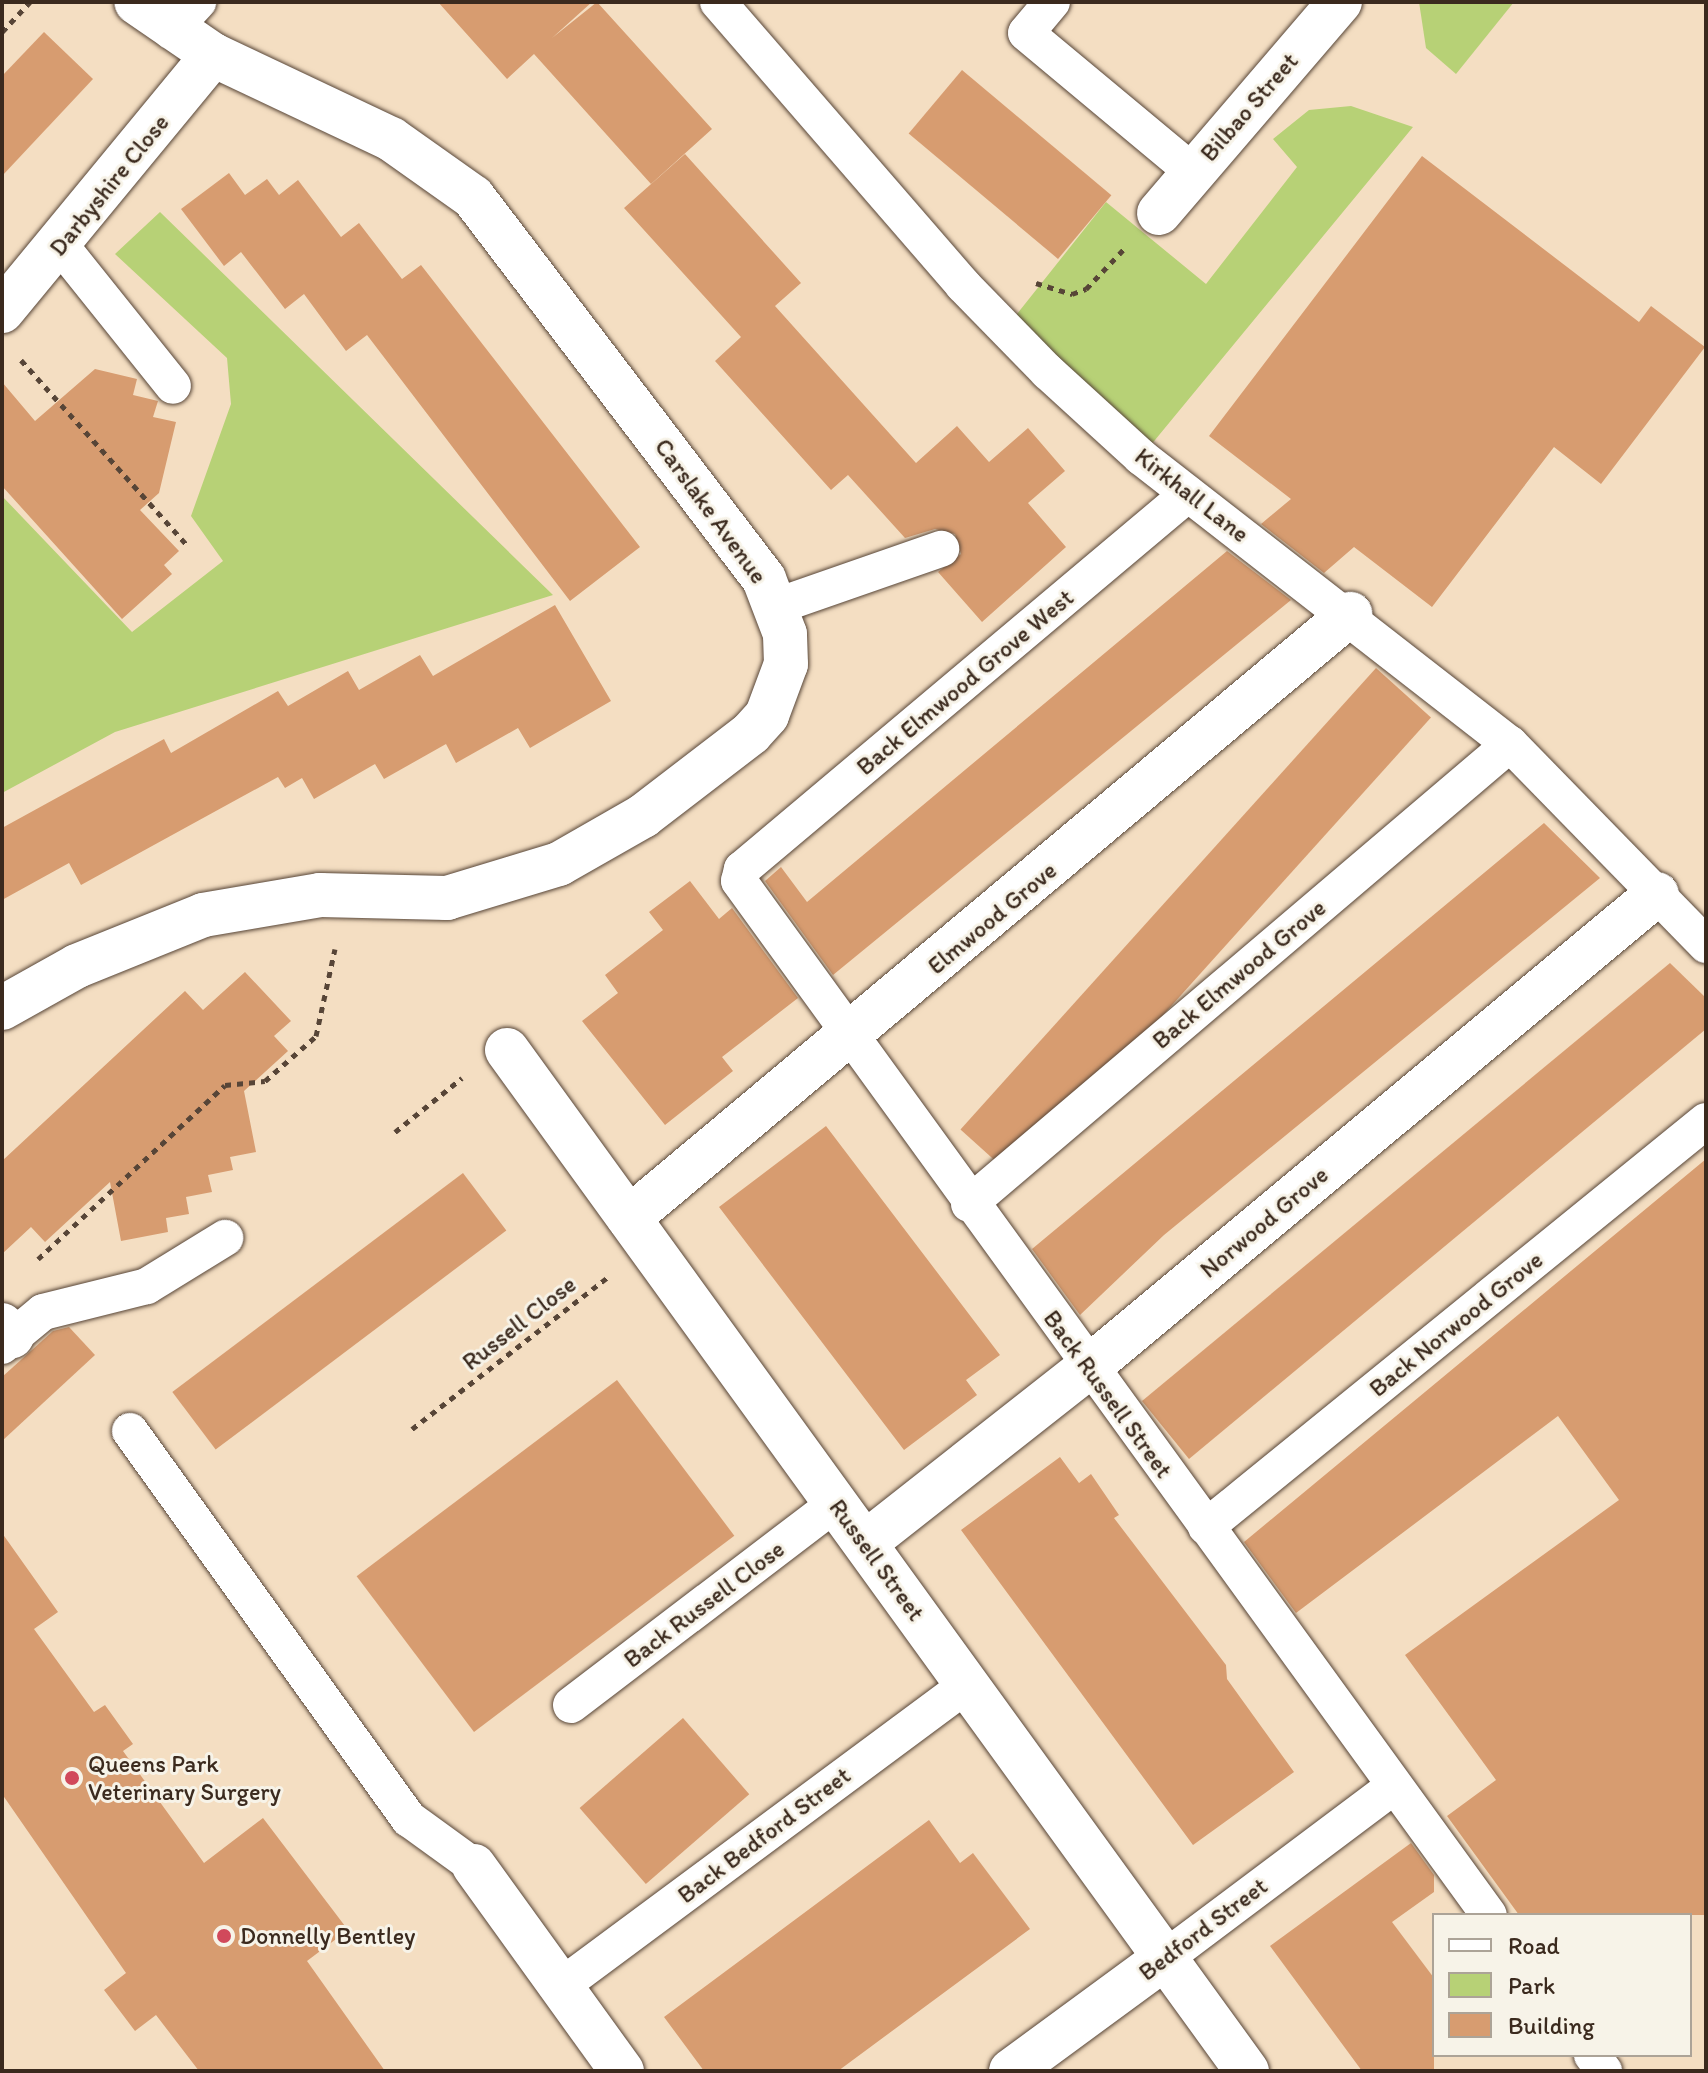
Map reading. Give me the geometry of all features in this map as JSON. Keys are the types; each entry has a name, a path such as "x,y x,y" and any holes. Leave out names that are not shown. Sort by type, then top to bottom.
{"street":[{"name":"Carslake Avenue","path":"2,1008 77,966 203,915 261,900 346,897 412,901 494,890 643,816 767,715 786,664 777,606 764,579 473,197 391,139 213,55 184,16 136,2"},
{"name":"Bilbao Street","path":"1159,213 1340,2"},
{"name":"Darbyshire Close","path":"7,331 61,246 213,55"},
{"name":"Elmwood Grove","path":"639,1232 848,1041 1350,614"},
{"name":"Norwood Grove","path":"865,1543 1089,1367 1657,894"},
{"name":"Russell Street","path":"507,1050 1247,2071"},
{"path":"474,1866 622,2071"},
{"name":"Bedford Street","path":"1011,2071 1165,1958"}],"lane":[{"name":"Kirkhall Lane","path":"718,2 963,285 1188,494 1350,614 1510,744 1706,945"},
{"path":"1052,2 1026,33 1193,172"},
{"path":"61,246 173,386"},
{"name":"Back Elmwood Grove West","path":"742,869 1188,494"},
{"path":"777,606 941,549"},
{"name":"Back Elmwood Grove","path":"969,1204 1510,744"},
{"name":"Back Russell Street","path":"742,869 743,893 848,1041 1488,1913"},
{"name":"Back Norwood Grove","path":"1206,1527 1706,1121"},
{"path":"5,1336 62,1304 147,1286 225,1238"},
{"path":"130,1431 409,1819 474,1866"},
{"name":"Back Russell Close","path":"571,1705 836,1503"},
{"name":"Back Bedford Street","path":"561,1986 968,1684"},
{"name":"Bedford Street","path":"1165,1958 1394,1786"}],"path":[{"path":"2,32 30,2"},
{"path":"1036,283 1072,294 1086,289 1159,213"},
{"path":"7,331 186,544"},
{"path":"31,1266 225,1085 265,1081 316,1036 346,897"},
{"path":"395,1132 447,1087 507,1050"},
{"name":"Russell Close","path":"412,1429 639,1232"}],"green space":[{"path":"1419,2 1514,2 1456,74 1426,48"},
{"path":"1351,106 1413,127 1141,457 1005,329 1106,202 1206,284 1297,167 1273,139 1309,110"},
{"path":"160,212 553,595 115,732 2,793 2,496 132,632 223,561 191,516 231,404 227,358 115,254"}],"building":[{"path":"438,2 592,2 552,38 597,2 712,129 651,184 534,54 507,79"},
{"path":"44,32 93,79 2,176 2,76"},
{"path":"962,70 1111,195 1058,259 909,134"},
{"path":"685,154 801,283 775,306 916,463 957,426 989,462 1028,428 1065,471 1028,503 1066,547 982,622 938,572 961,554 955,534 935,529 905,538 848,475 831,490 715,361 741,337 624,208"},
{"path":"1422,156 1639,322 1651,306 1705,347 1601,484 1554,447 1432,607 1354,547 1324,573 1261,524 1291,499 1209,436"},
{"path":"229,173 245,195 267,179 279,195 298,180 341,237 359,223 402,279 421,265 640,547 570,601 367,335 346,351 304,294 285,309 241,252 224,266 181,209"},
{"path":"95,369 137,379 133,395 158,401 153,417 176,422 159,493 140,510 179,551 164,565 172,574 122,619 2,486 2,382 35,421"},
{"path":"1227,551 1291,600 833,975 765,881 781,867 807,902"},
{"path":"555,605 611,701 530,748 518,728 456,763 446,744 384,779 375,764 314,799 302,778 285,788 278,777 81,885 69,863 2,900 2,828 164,739 171,753 278,691 288,706 348,671 359,690 420,655 433,676"},
{"path":"1376,668 1431,718 1015,1179 960,1129"},
{"path":"1544,823 1600,878 1164,1235 1080,1315 1032,1249"},
{"path":"690,881 719,919 732,908 798,998 722,1057 733,1071 665,1125 582,1021 618,993 605,975 663,930 649,912"},
{"path":"1670,963 1706,998 1706,1029 1189,1459 1142,1401"},
{"path":"245,972 291,1021 274,1036 288,1051 244,1091 256,1152 230,1157 233,1170 208,1175 212,1192 186,1197 189,1214 166,1218 168,1232 121,1241 110,1182 45,1242 31,1227 2,1254 2,1161 185,991 203,1010"},
{"path":"826,1126 1000,1355 966,1380 977,1395 904,1450 719,1207"},
{"path":"1706,1159 1706,1915 1518,1913 1447,1816 1496,1780 1405,1655 1619,1500 1558,1416 1296,1613 1244,1542"},
{"path":"463,1173 506,1231 216,1450 172,1392"},
{"path":"69,1327 95,1355 2,1441 2,1377 53,1331"},
{"path":"617,1380 734,1536 474,1732 357,1576"},
{"path":"1060,1457 1079,1483 1091,1474 1119,1515 1114,1518 1226,1665 1227,1679 1294,1772 1193,1845 961,1530"},
{"path":"2,1533 58,1612 34,1629 94,1712 105,1705 133,1744 123,1751 204,1863 263,1818 348,1930 307,1961 385,2071 199,2071 156,2015 135,2031 104,1990 126,1973 2,1794"},
{"path":"683,1718 749,1794 646,1884 580,1808"},
{"path":"929,1820 960,1863 973,1853 1030,1929 838,2071 704,2071 664,2017"},
{"path":"1411,1843 1434,1875 1434,1892 1392,1922 1432,1975 1434,2071 1362,2071 1270,1946"}],"place":[{"name":"Queens Park Veterinary Surgery","path":"72,1778"},
{"name":"Donnelly Bentley","path":"224,1936"}]}
